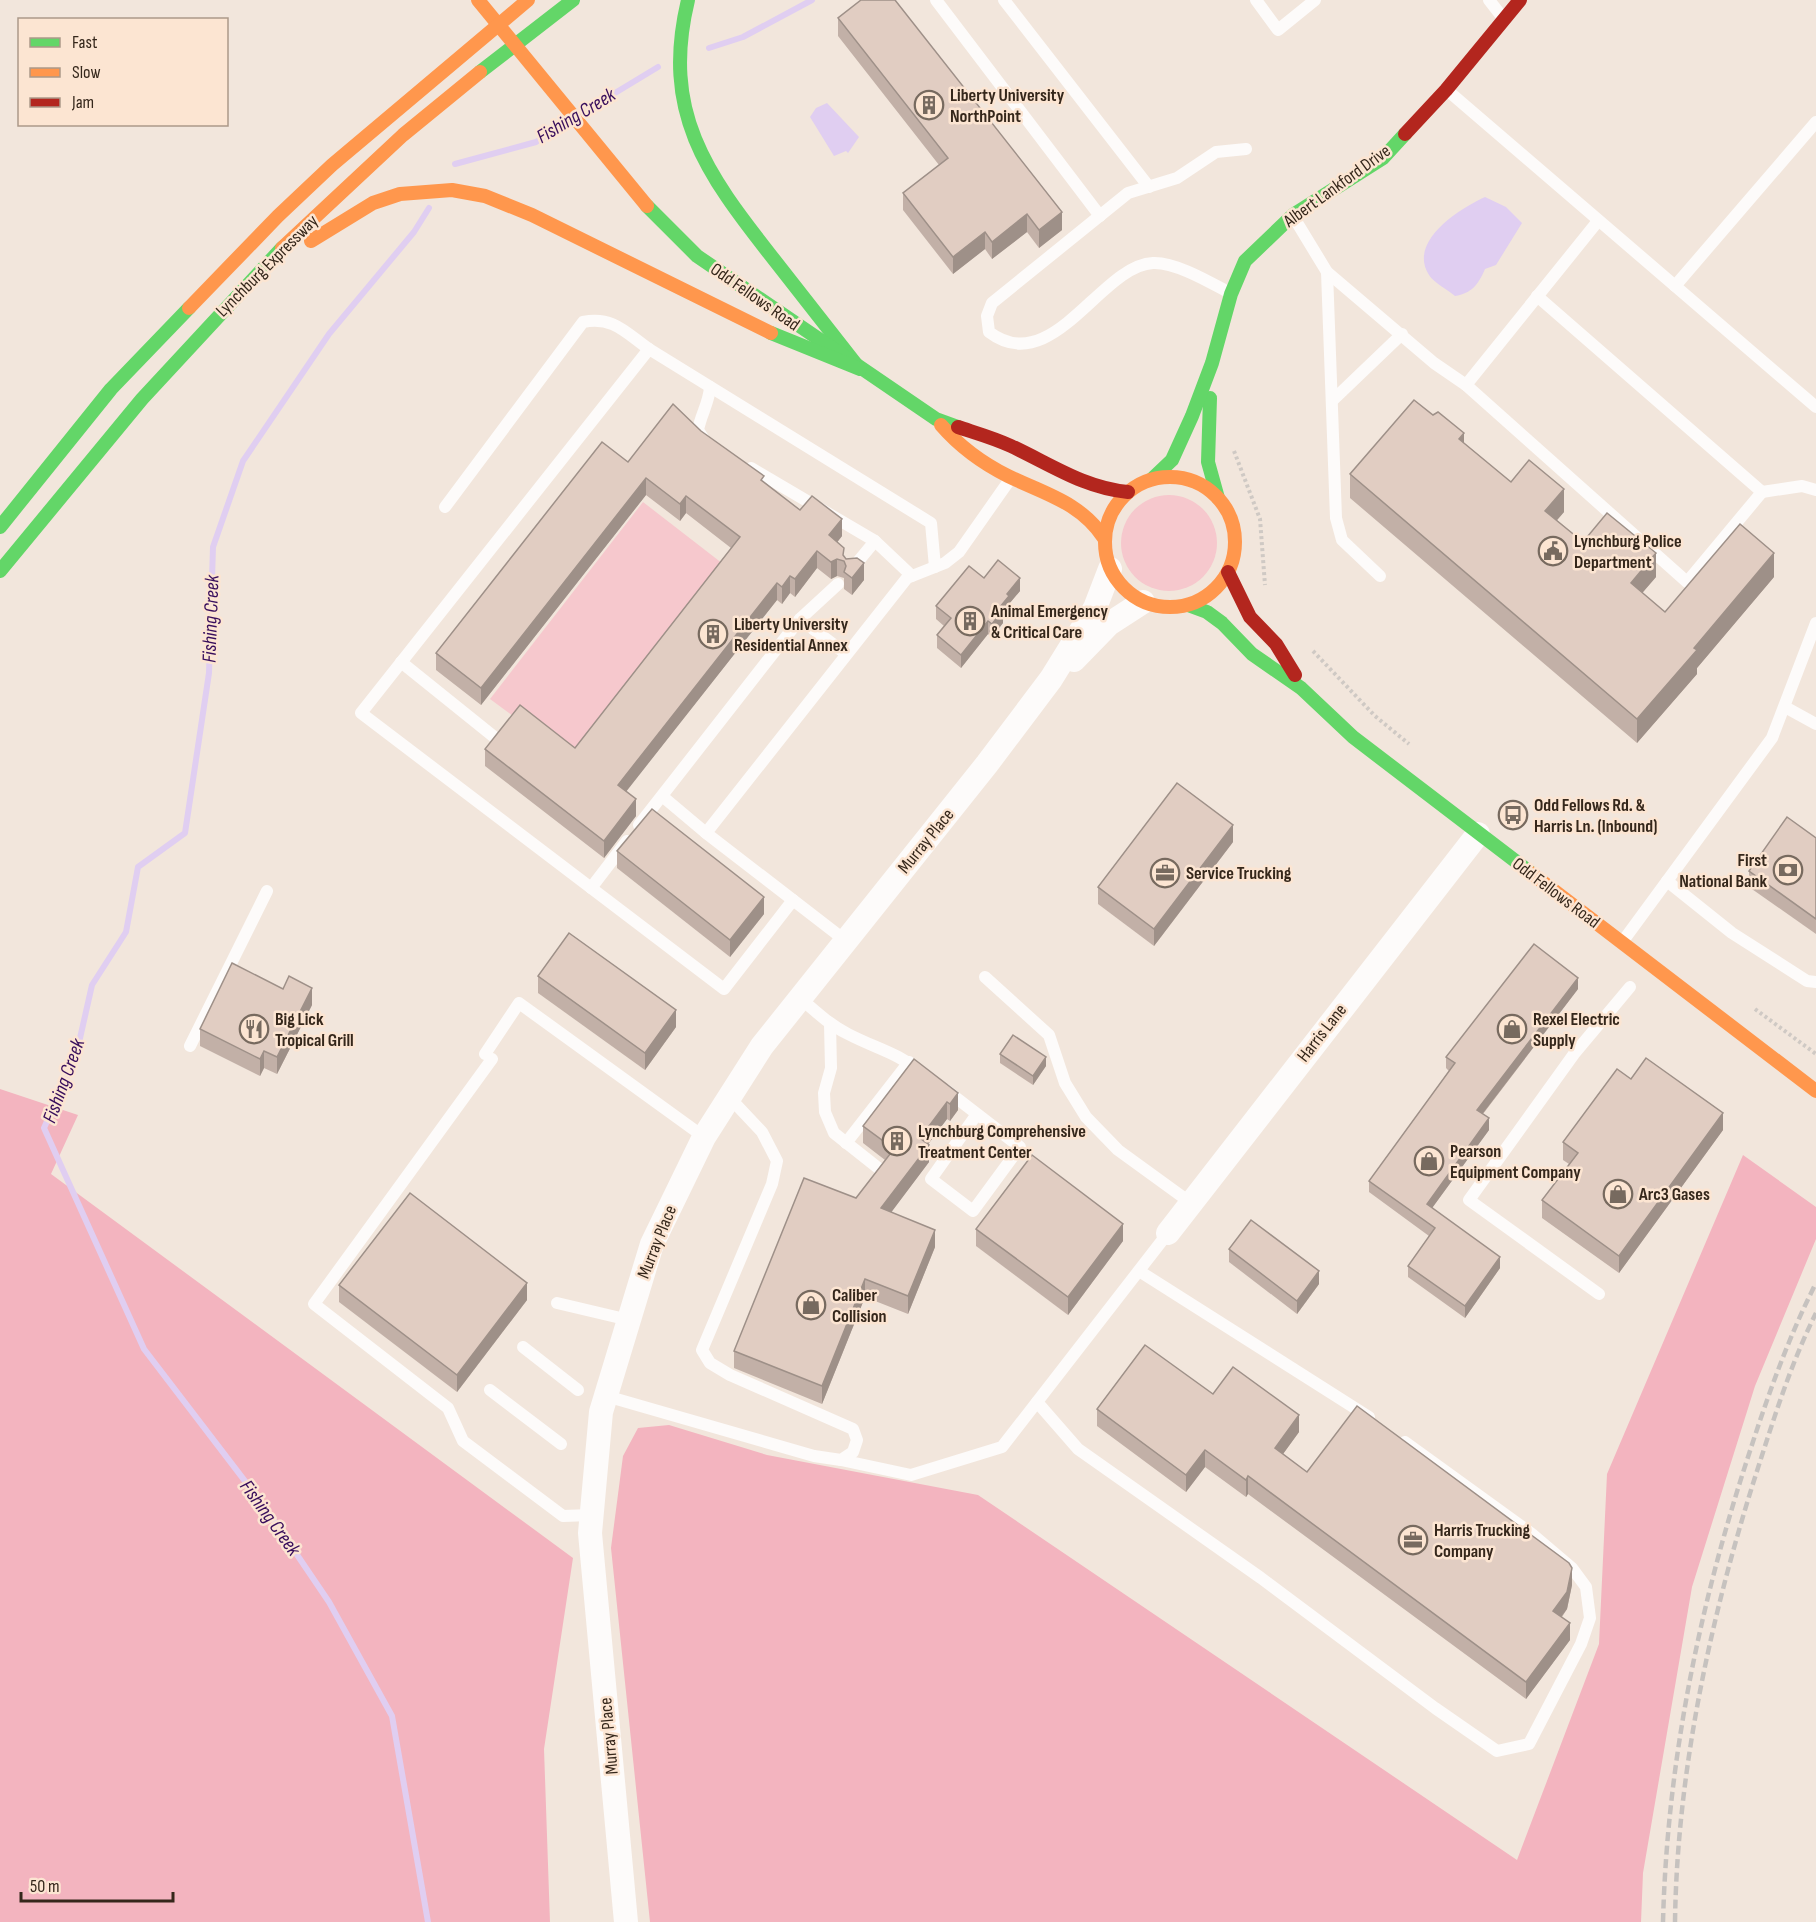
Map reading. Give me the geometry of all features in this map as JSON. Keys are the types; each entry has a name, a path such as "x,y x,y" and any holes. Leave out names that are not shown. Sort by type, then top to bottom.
{"main road":[{"name":"Odd Fellows Road","path":"478,0 597,148 661,223 697,256 936,419 1009,445 1082,482 1108,490 1128,492"},
{"path":"504,18 517,0"},
{"name":"Lynchburg Expressway","path":"0,527 111,389 278,216 341,157 528,0"},
{"name":"Lynchburg Expressway","path":"0,571 77,472 173,361 329,203 403,135 573,0"},
{"path":"688,0 681,37 682,83 695,143 714,179 735,210 860,369"},
{"name":"Albert Lankford Drive","path":"1152,479 1172,460 1192,416 1212,363 1231,294 1245,261 1293,215 1383,158 1446,90 1520,0"},
{"path":"250,282 346,218 373,203 400,194 452,190 484,196 532,215 762,330 860,369"},
{"name":"Albert Lankford Drive","path":"1212,363 1207,457 1210,481 1218,498"},
{"name":"Odd Fellows Road","path":"936,419 952,440 972,456 1011,477 1070,502 1094,521 1104,538"},
{"path":"1184,478 1208,489 1218,498 1232,521 1235,547 1228,572 1211,593 1188,605 1159,607 1143,602 1129,594 1110,569 1104,538 1114,508 1128,492 1152,479 1184,478"},
{"name":"Odd Fellows Road","path":"1228,572 1250,617 1276,644 1301,688"},
{"name":"Odd Fellows Road","path":"1188,605 1207,612 1252,654 1301,688 1353,737 1816,1091"}],"street":[{"name":"Murray Place","path":"626,1922 590,1533 601,1412 652,1245 704,1137 762,1046 987,764 1051,679 1095,608 1110,569"},
{"name":"Murray Place","path":"1051,679 1109,624 1143,602"},
{"name":"Harris Lane","path":"1168,1233 1478,834"}],"lane":[{"path":"936,0 1100,216"},
{"path":"1004,0 1149,187"},
{"path":"1256,0 1278,30 1316,0"},
{"path":"1489,0 1504,18"},
{"path":"1446,90 1816,407"},
{"path":"1675,286 1816,122"},
{"path":"1231,294 1199,276 1154,262 1133,268 1048,337 1021,343 1001,341 989,332 987,316 992,303 1128,193 1177,178 1216,152 1246,149"},
{"path":"1293,215 1327,272 1434,363 1466,385 1687,582 1762,492 1802,486 1816,490"},
{"path":"1466,385 1598,220"},
{"path":"1327,272 1336,518 1342,540 1380,576"},
{"path":"1537,296 1762,492"},
{"path":"445,507 583,322 600,319 613,323 649,349 931,523 935,567"},
{"path":"1333,400 1402,334"},
{"path":"649,349 361,713 724,989 793,900"},
{"path":"710,387 710,401 700,419 698,430 706,441 716,447"},
{"path":"736,459 875,542 912,576"},
{"path":"706,833 906,578 935,567 959,552 1011,477"},
{"path":"851,570 875,542"},
{"path":"591,888 800,619 838,584"},
{"path":"800,619 846,654"},
{"path":"1622,942 1772,738 1816,623"},
{"path":"401,662 493,736"},
{"path":"1785,707 1816,724"},
{"path":"662,796 706,833 846,941"},
{"path":"1666,881 1732,933 1811,981"},
{"path":"190,1046 267,891"},
{"path":"985,977 1049,1035 1065,1083 1086,1117 1118,1150 1191,1203"},
{"path":"1599,1294 1468,1200 1574,1054 1630,987"},
{"path":"800,998 830,1024 909,1062 977,1114 1020,1147 973,1211 931,1179 977,1114"},
{"path":"591,1515 563,1516 463,1441 448,1408 314,1304 489,1057 519,1004 704,1137"},
{"path":"830,1024 831,1068 824,1093 825,1112 834,1133 882,1171"},
{"path":"846,1143 909,1062"},
{"path":"729,1097 762,1132 777,1161 772,1184 702,1350 710,1363 730,1375 853,1429 858,1440 853,1452 841,1460"},
{"path":"606,1396 814,1456 911,1475 1002,1447 1168,1233"},
{"path":"1037,1402 1078,1449 1262,1578 1435,1708 1497,1751 1528,1744 1581,1644 1590,1618 1586,1587 1572,1568 1532,1534 1336,1394 1139,1271"},
{"path":"557,1303 629,1320"},
{"path":"523,1347 578,1389"},
{"path":"490,1390 561,1444"}],"path":[{"path":"1231,442 1260,519 1267,591"},
{"path":"1310,648 1374,716 1416,749"},
{"path":"1807,1047 1816,1054"}],"shaded area":[{"path":"827,103 859,137 848,153 846,151 834,156 810,117 816,108"},
{"path":"1485,197 1506,207 1522,223 1496,265 1485,269 1480,280 1470,290 1455,296 1429,275 1424,262 1425,250 1440,227 1463,209"},
{"path":"1169,495 1187,499 1203,509 1213,525 1217,543 1213,561 1203,577 1187,587 1169,591 1151,587 1135,577 1125,561 1121,543 1125,525 1135,509 1151,499"},
{"path":"643,502 727,567 575,762 490,699"},
{"path":"0,1089 78,1115 51,1174 573,1558 544,1749 550,1922 0,1922"},
{"path":"1743,1155 1816,1207 1816,1239 1755,1386 1692,1587 1643,1873 1641,1922 650,1922 611,1548 623,1456 638,1428 669,1425 767,1455 978,1495 1517,1860 1599,1644 1607,1474"}],"building":[{"name":"Liberty University NorthPoint","path":"861,0 895,0 1062,212 1039,230 1027,214 992,242 985,232 953,257 903,193 948,158 838,18"},
{"path":"1414,400 1433,415 1438,412 1464,433 1459,439 1511,482 1529,460 1564,489 1545,511 1583,542 1607,513 1656,553 1631,583 1665,612 1740,524 1774,553 1694,648 1697,650 1637,719 1350,474"},
{"name":"Liberty University Residential Annex","path":"673,404 701,431 764,476 761,480 800,510 812,496 842,519 829,535 844,548 843,555 846,559 857,558 864,563 852,578 844,572 846,566 844,561 837,559 831,562 817,551 795,579 790,576 782,587 777,583 618,785 636,799 604,841 485,749 520,705 575,748 740,537 686,496 680,504 646,478 481,688 436,653 602,442 628,462"},
{"name":"Animal Emergency & Critical Care","path":"998,560 1020,578 1000,607 1003,610 992,624 988,621 961,655 937,635 951,618 936,606 969,566 984,578"},
{"name":"Service Trucking","path":"1177,783 1233,825 1154,929 1098,887"},
{"path":"652,809 764,897 730,940 617,851"},
{"name":"First National Bank","path":"1787,817 1816,838 1816,919 1749,871"},
{"path":"569,933 676,1010 645,1053 538,976"},
{"path":"1534,944 1578,978 1477,1110 1489,1118 1427,1204 1500,1257 1465,1306 1408,1266 1435,1228 1369,1181 1455,1063 1446,1057"},
{"name":"Big Lick Tropical Grill","path":"232,963 283,989 289,976 312,988 277,1057 264,1051 260,1059 200,1029"},
{"path":"1013,1035 1046,1057 1033,1076 1000,1054"},
{"name":"Arc3 Gases","path":"1646,1058 1723,1113 1619,1256 1542,1200 1578,1153 1563,1142 1617,1069 1631,1079"},
{"name":"Caliber Collision","path":"914,1059 958,1093 950,1104 947,1102 920,1138 929,1145 881,1208 935,1230 908,1296 865,1279 822,1386 734,1351 804,1178 856,1198 894,1149 863,1126"},
{"path":"1032,1155 1123,1224 1068,1297 976,1229"},
{"path":"410,1193 527,1283 457,1375 339,1285"},
{"path":"1251,1220 1319,1271 1297,1301 1229,1249"},
{"name":"Harris Trucking Company","path":"1145,1345 1213,1394 1233,1367 1299,1415 1275,1448 1307,1472 1357,1406 1569,1563 1572,1568 1567,1592 1553,1611 1570,1623 1526,1682 1248,1476 1246,1480 1205,1450 1186,1475 1097,1409"}],"waterway":[{"name":"Fishing Creek","path":"709,48 743,37 812,0"},
{"name":"Fishing Creek","path":"582,113 658,67"},
{"name":"Fishing Creek","path":"455,164 536,142 566,123"},
{"name":"Fishing Creek","path":"428,1922 392,1716 329,1602 264,1506 144,1349 44,1128 76,1056 92,985 126,932 138,867 185,833 209,673 213,547 243,461 329,334 414,232 429,208"}],"railway":[{"path":"1663,1922 1671,1804 1689,1686 1701,1628 1730,1514 1755,1435 1787,1347 1816,1283"},
{"path":"1675,1922 1682,1808 1711,1637 1740,1526 1763,1451 1791,1371 1816,1313"}],"traffic: fast":[{"path":"480,72 573,0"},
{"path":"688,0 681,40 680,76 685,108 695,139 727,197 859,368"},
{"path":"1152,479 1172,460 1192,416 1212,363 1231,294 1245,261 1293,215 1383,158 1405,134"},
{"path":"647,206 697,256 936,419 958,427"},
{"path":"0,571 142,399 282,248"},
{"path":"0,527 111,389 189,308"},
{"path":"771,333 860,369"},
{"path":"1210,398 1208,462 1218,498"},
{"path":"1188,605 1207,612 1222,623 1252,654 1301,688 1353,737 1531,873"}],"traffic: slow":[{"path":"478,0 647,206"},
{"path":"189,308 278,216 332,165 528,0"},
{"path":"282,248 403,135 480,72"},
{"path":"311,241 373,203 400,194 452,190 485,196 532,215 771,333"},
{"path":"941,425 972,454 989,466 1073,507 1095,526 1104,538"},
{"path":"1170,477 1195,482 1216,496 1230,517 1235,542 1230,567 1216,588 1195,602 1170,607 1145,602 1124,588 1110,567 1105,542 1110,517 1124,496 1145,482 1170,477"},
{"path":"1531,873 1816,1091"}],"traffic: jam":[{"path":"1405,134 1446,90 1520,0"},
{"path":"958,427 1005,443 1097,486 1128,492"},
{"path":"1228,572 1250,617 1276,644 1295,675"}],"place":[{"name":"Liberty University NorthPoint","path":"929,105"},
{"name":"Lynchburg Police Department","path":"1553,551"},
{"name":"Animal Emergency & Critical Care","path":"970,621"},
{"name":"Liberty University Residential Annex","path":"713,634"},
{"name":"Odd Fellows Rd. & Harris Ln. (Inbound)","path":"1513,815"},
{"name":"First National Bank","path":"1788,870"},
{"name":"Service Trucking","path":"1165,873"},
{"name":"Big Lick Tropical Grill","path":"254,1029"},
{"name":"Rexel Electric Supply","path":"1512,1029"},
{"name":"Lynchburg Comprehensive Treatment Center","path":"897,1141"},
{"name":"Pearson Equipment Company","path":"1429,1161"},
{"name":"Arc3 Gases","path":"1618,1194"},
{"name":"Caliber Collision","path":"811,1305"},
{"name":"Harris Trucking Company","path":"1413,1540"}]}
